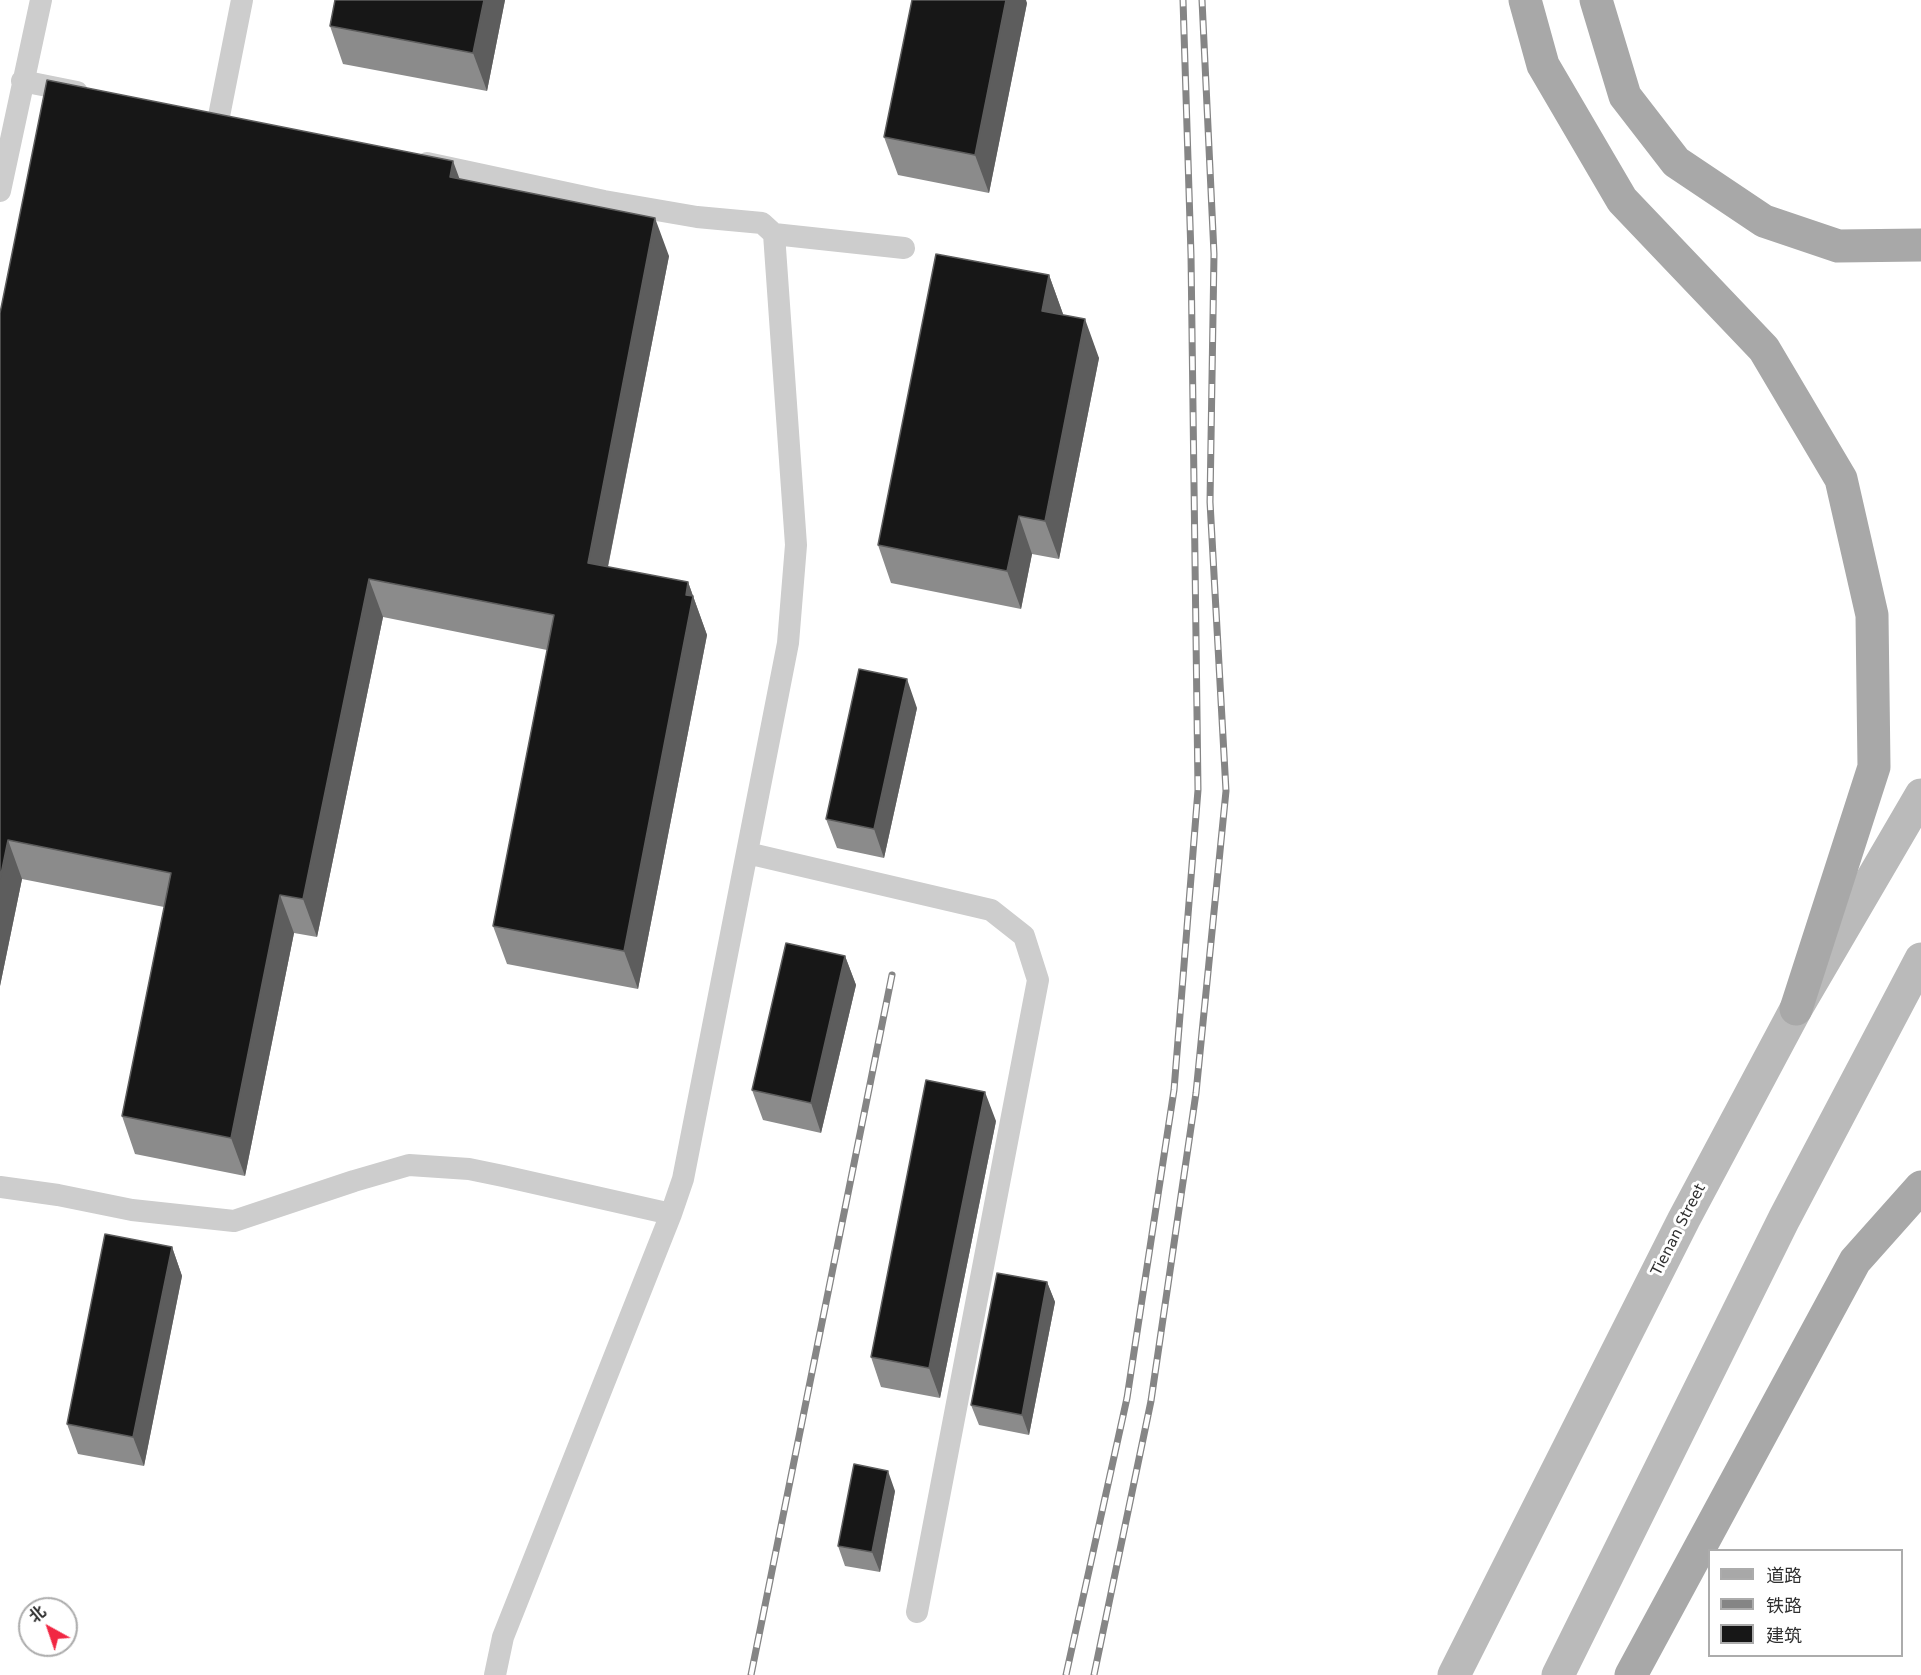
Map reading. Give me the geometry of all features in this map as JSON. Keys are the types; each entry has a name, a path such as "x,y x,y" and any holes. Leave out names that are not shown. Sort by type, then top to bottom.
{"main road":[{"path":"1525,0 1543,65 1622,200 1764,349 1841,478 1872,615 1874,767 1796,1009"},
{"path":"1596,0 1625,96 1676,162 1764,221 1838,246 1921,245"},
{"name":"Tienan Street","path":"1454,1675 1684,1219 1796,1009 1921,795"},
{"path":"1558,1675 1784,1219 1921,959"},
{"path":"1630,1675 1855,1261 1921,1187"}],"lane":[{"path":"0,191 41,0"},
{"path":"218,121 242,0"},
{"path":"22,81 103,97"},
{"path":"195,116 241,125"},
{"path":"402,158 615,203 697,218 762,224 774,234 904,248"},
{"path":"495,1675 503,1637 683,1179 788,644 796,545 774,234"},
{"path":"747,853 991,910 1024,936 1038,980 917,1611"},
{"path":"0,1186 58,1194 132,1210 234,1221 409,1165 469,1169 671,1214"}],"building":[{"path":"335,0 484,0 473,53 330,26"},
{"path":"912,0 1006,0 975,155 884,137"},
{"path":"47,80 453,161 450,177 655,218 588,563 688,582 686,595 693,596 624,951 493,926 554,615 369,579 303,899 280,895 231,1138 122,1116 171,873 8,840 0,879 0,313"},
{"path":"936,254 1049,275 1042,311 1085,319 1045,521 1019,516 1007,571 878,545"},
{"path":"859,669 907,679 874,829 826,819"},
{"path":"786,943 845,956 811,1103 752,1090"},
{"path":"926,1080 985,1092 929,1368 871,1357"},
{"path":"105,1234 172,1247 133,1437 67,1424"},
{"path":"997,1273 1047,1282 1022,1415 971,1405"},
{"path":"854,1464 888,1471 872,1552 838,1546"}],"railway":[{"path":"1066,1675 1127,1398 1174,1090 1198,790 1191,255 1183,0"},
{"path":"1094,1675 1151,1401 1196,1093 1226,791 1210,502 1214,254 1202,0"},
{"path":"751,1675 892,975"}]}
